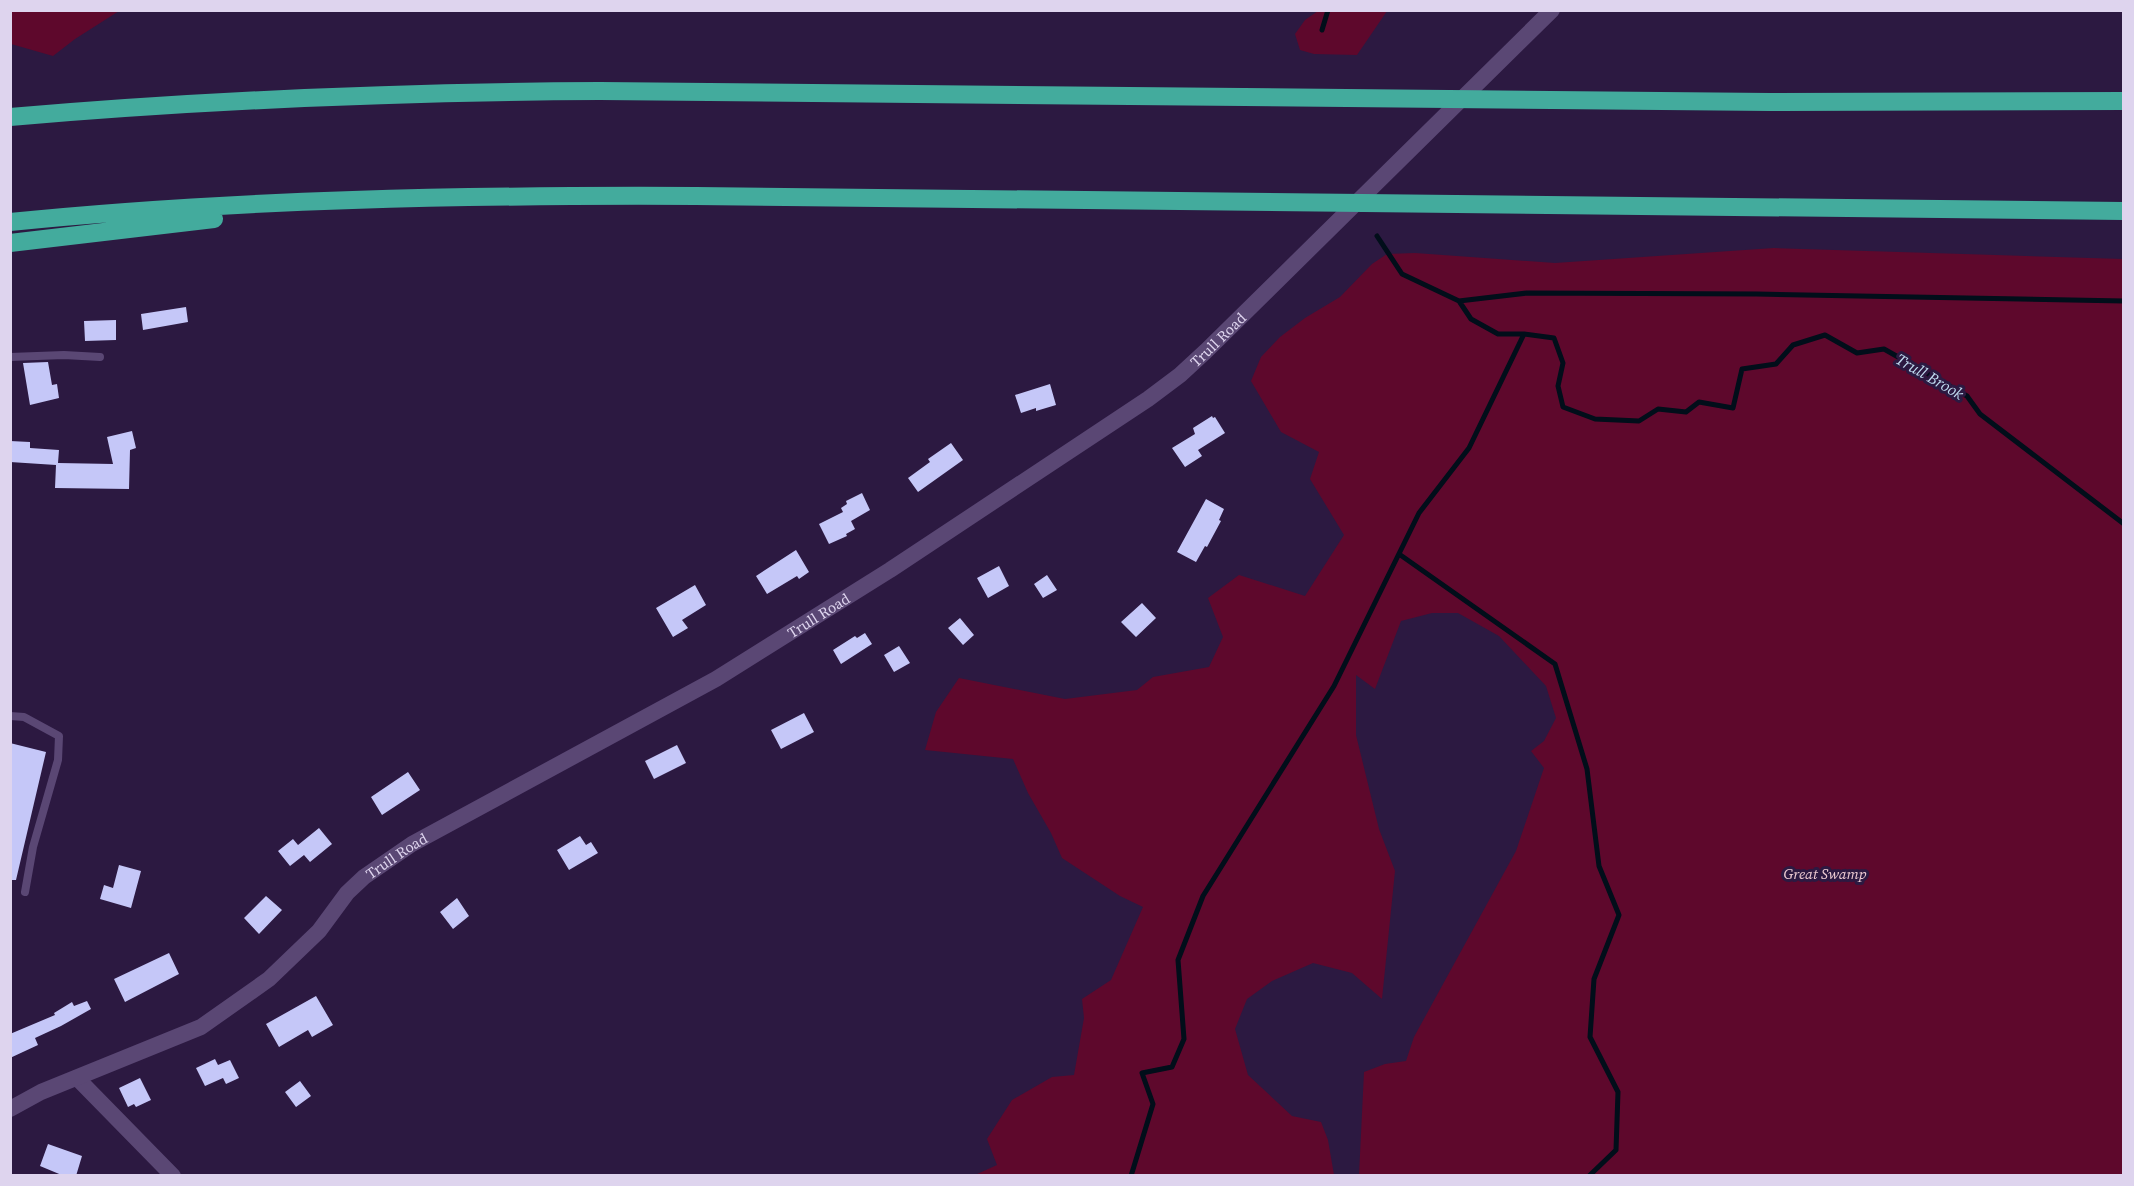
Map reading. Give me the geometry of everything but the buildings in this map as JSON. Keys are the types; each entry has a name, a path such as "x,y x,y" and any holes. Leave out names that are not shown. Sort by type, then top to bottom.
{"highway":[{"path":"10,117 122,107 256,99 508,92 1771,102 2124,101"},
{"path":"10,222 284,202 481,196 684,196 2124,211"},
{"path":"10,243 378,198"}],"street":[{"name":"Trull Road","path":"10,1108 41,1092 201,1027 269,979 319,931 347,893 364,877 412,844 716,679 890,570 1118,419 1180,375 1552,10"},
{"path":"77,1078 173,1176"}],"lane":[{"path":"10,357 64,355 100,357"},
{"path":"10,716 24,717 59,736 58,760 33,848 25,892"}],"green space":[{"path":"10,11 119,11 53,56 11,44"},
{"path":"1318,11 1387,11 1357,55 1314,54 1300,50 1295,34 1305,20"},
{"name":"Great Swamp","path":"1774,248 2123,259 2123,1175 1359,1175 1364,1072 1385,1064 1406,1061 1414,1037 1516,851 1544,768 1531,751 1544,741 1556,718 1546,686 1499,636 1458,613 1432,613 1401,621 1375,689 1356,675 1356,735 1379,829 1395,871 1382,999 1352,973 1313,963 1272,981 1247,999 1235,1029 1248,1075 1292,1116 1321,1122 1328,1140 1334,1175 975,1175 997,1165 987,1139 1012,1100 1052,1077 1074,1075 1084,1018 1082,999 1111,980 1143,907 1120,896 1062,858 1013,759 925,750 936,712 959,678 1065,699 1137,690 1153,677 1209,667 1223,637 1208,598 1239,575 1305,596 1344,535 1310,479 1319,452 1281,432 1251,381 1261,357 1280,337 1305,318 1340,297 1372,264 1387,254 1415,253 1555,263"}],"waterway":[{"path":"1322,30 1328,10"},
{"name":"Trull Brook","path":"1377,236 1402,274 1459,301 1471,319 1498,334 1524,334 1554,338 1563,363 1558,386 1563,407 1595,419 1639,421 1658,409 1686,412 1699,402 1733,408 1742,369 1776,364 1793,345 1825,335 1857,353 1884,349 1967,396 1980,414 2124,524"},
{"path":"1459,301 1527,293 1757,294 2124,301"},
{"path":"1131,1176 1153,1104 1142,1073 1172,1067 1184,1039 1178,960 1203,896 1334,686 1419,513 1469,448 1524,334"},
{"path":"1399,554 1555,664 1587,769 1599,866 1619,915 1594,979 1590,1037 1618,1092 1616,1150 1589,1176"}]}
